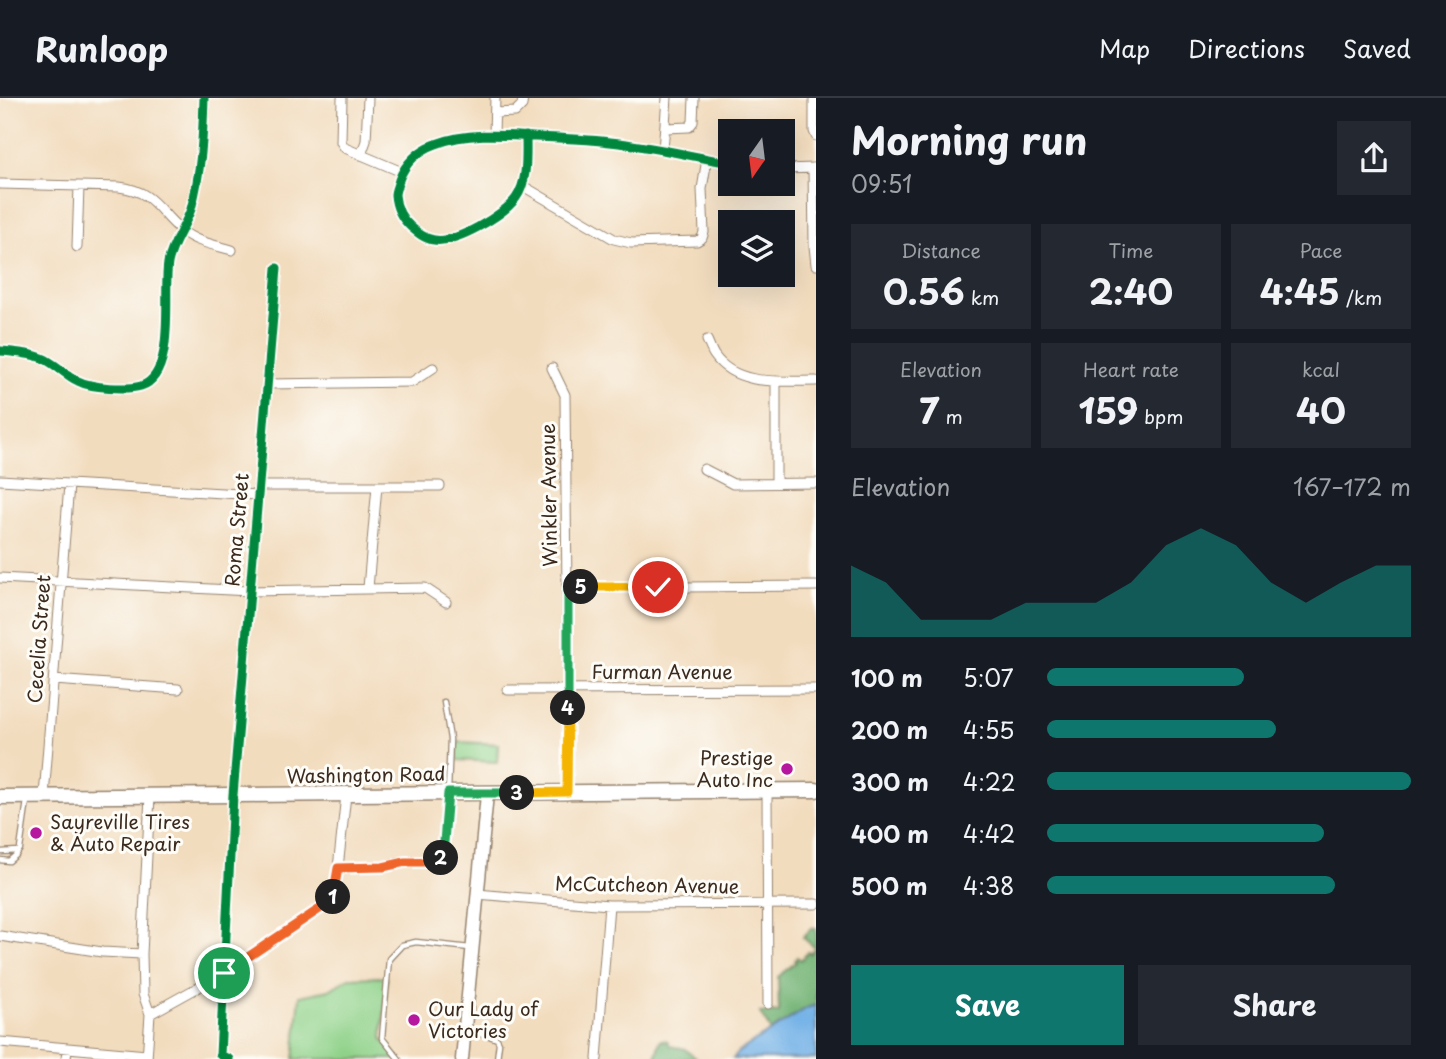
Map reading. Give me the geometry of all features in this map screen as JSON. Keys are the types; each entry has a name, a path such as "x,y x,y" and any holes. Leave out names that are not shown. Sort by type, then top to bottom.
{"main road":[{"name":"Washington Road","path":"0,797 816,790"},
{"path":"462,1059 486,794"}],"street":[{"path":"0,351 43,358 79,382 93,386 130,388 142,386 151,380 161,367 164,352 168,264 190,212 200,164 204,98"},
{"path":"342,98 341,142 345,148 402,172"},
{"path":"361,155 366,141 368,98"},
{"path":"494,135 495,98"},
{"path":"495,113 515,112 522,105 523,98"},
{"path":"663,150 667,98"},
{"path":"666,128 689,127 693,122 694,98"},
{"path":"814,98 816,136"},
{"path":"526,136 523,186 515,200 499,214 461,237 449,240 434,240 419,235 404,222 397,206 395,192 402,172 410,160 428,148 460,137 526,136 610,142 718,161"},
{"path":"523,186 614,239 631,243 697,241 702,238 704,232 702,189 707,159"},
{"path":"795,169 814,168 816,265"},
{"path":"0,184 134,189 148,196 181,230 202,242 232,250"},
{"path":"76,247 79,186"},
{"name":"Roma Street","path":"225,1057 224,973 233,795 276,268"},
{"path":"706,340 714,356 734,372 753,379 816,381"},
{"path":"268,384 412,382 433,368"},
{"name":"Winkler Avenue","path":"552,368 565,395 569,690 567,792"},
{"path":"776,381 776,483"},
{"path":"704,469 733,484 816,483"},
{"path":"0,480 257,491 440,486"},
{"name":"Cecelia Street","path":"44,796 69,485"},
{"path":"368,588 377,486"},
{"path":"0,578 249,591 425,588 446,603"},
{"path":"568,588 816,586"},
{"path":"54,680 178,688"},
{"name":"Furman Avenue","path":"508,690 816,689"},
{"path":"766,791 768,1004"},
{"path":"338,868 436,862 443,854 448,793"},
{"path":"150,1014 224,973 333,900 346,795"},
{"path":"0,1042 147,1057 150,1014 143,994 142,954 150,796"},
{"name":"McCutcheon Avenue","path":"477,894 609,905 816,904"},
{"path":"597,1059 609,905"},
{"path":"0,936 102,952 142,954"},
{"path":"66,1059 67,1048"}],"lane":[{"path":"443,702 450,739 448,793"},
{"path":"0,860 9,860 19,851 28,796"},
{"path":"2,852 19,851"},
{"path":"399,1059 382,1038 389,959 402,944 416,942 472,948"},
{"path":"465,1032 497,1039 497,1059"}],"green space":[{"path":"458,742 498,744 497,762 457,760"},
{"path":"812,928 816,928 816,1005 771,1031 760,1013 779,1012 778,977 796,962 797,957 801,960 815,948 803,937"},
{"path":"349,978 387,978 382,1038 399,1059 294,1059 300,996 329,990"},
{"path":"660,1041 668,1041 670,1046 685,1049 697,1059 655,1059"}],"water":[{"path":"816,1005 816,1059 733,1059 738,1052"}],"cycle path":[{"path":"0,351 42,358 73,378 91,385 127,388 141,386 152,379 160,366 164,350 168,263 191,209 197,182 204,98"},
{"path":"473,136 526,136 526,168 520,191 510,205 490,220 454,238 434,240 419,233 402,217 395,195 399,180 413,158 424,150 448,140 473,136"},
{"path":"526,136 601,141 718,161"},
{"path":"229,1059 220,1055 233,795 277,268"}],"place":[{"name":"Prestige Auto Inc","path":"787,769"},
{"name":"Sayreville Tires & Auto Repair","path":"36,833"},
{"name":"Our Lady of Victories","path":"414,1020"}],"route":[{"path":"224,973 333,900 338,868 383,867 405,862 436,862 440,859 443,854 448,793 567,792 568,588 658,587"}]}
